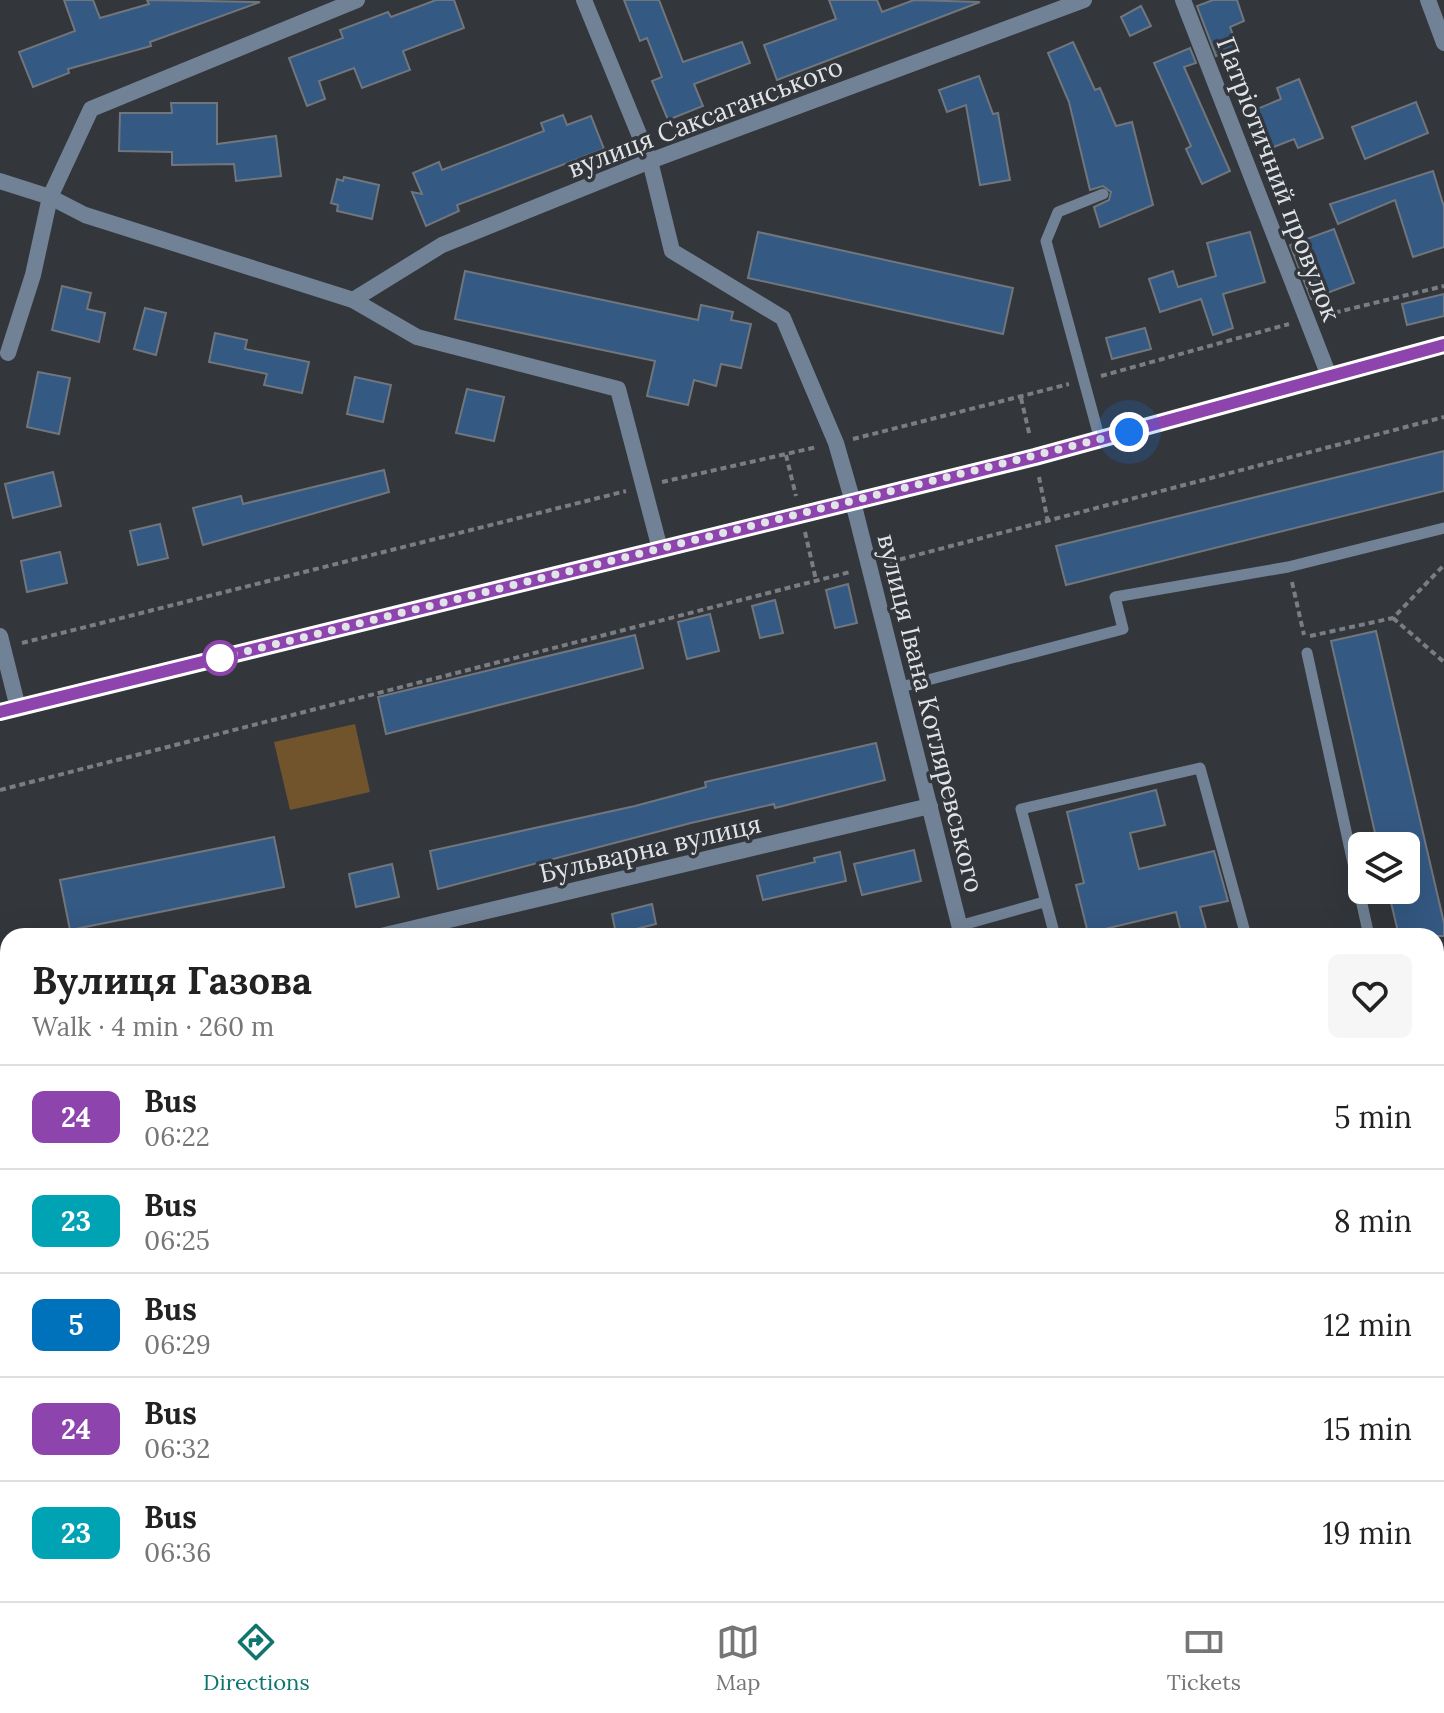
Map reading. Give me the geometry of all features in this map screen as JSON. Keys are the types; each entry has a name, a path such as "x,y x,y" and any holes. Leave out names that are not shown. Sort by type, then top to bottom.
{"street":[{"path":"8,353 33,275 50,197 91,109 357,0"},
{"name":"вулиця Івана Котляревського","path":"584,0 650,161 672,251 783,318 836,443 901,687 959,928"},
{"name":"вулиця Саксаганського","path":"353,300 442,245 650,161 1084,0"},
{"name":"Патріотичний провулок","path":"1183,0 1329,376"},
{"path":"1428,0 1444,43"},
{"path":"0,181 50,197 85,215 353,300 417,337 618,389 660,549"},
{"path":"0,712 1100,440 1444,345"},
{"path":"1,642 18,708"},
{"name":"Бульварна вулиця","path":"415,928 930,806"}],"lane":[{"path":"1100,440 1046,241 1058,212 1103,194"},
{"path":"901,687 1123,629 1115,597 1288,567 1444,528"},
{"path":"1307,653 1367,928"},
{"path":"1052,928 1021,809 1200,768 1244,928"},
{"path":"969,928 1044,902"}],"path":[{"path":"1,642 836,443 1444,286"},
{"path":"0,790 1444,417"},
{"path":"1304,638 1393,618 1444,565"},
{"path":"1288,567 1307,653"},
{"path":"1393,618 1444,662"}],"shaded area":[{"path":"355,724 370,792 290,810 274,742"}],"building":[{"path":"64,0 93,0 100,18 149,4 147,0 260,2 150,42 151,46 68,69 69,73 33,87 19,52 75,31"},
{"path":"436,0 454,0 464,28 403,51 410,70 362,88 354,68 319,81 325,99 307,106 289,58 343,38 340,30 388,12 391,17"},
{"path":"624,0 659,0 683,62 742,42 750,63 694,84 703,106 668,120 652,81 662,77 647,38 640,41"},
{"path":"829,0 877,0 882,12 914,0 980,2 777,80 764,45 836,19"},
{"path":"1213,0 1237,0 1244,21 1230,27 1238,48 1216,56 1197,6"},
{"path":"1141,6 1151,26 1130,36 1121,17"},
{"path":"1073,42 1095,90 1100,88 1116,126 1132,122 1153,205 1100,227 1094,207 1109,200 1111,192 1103,186 1090,190 1069,102 1048,53"},
{"path":"1190,48 1196,63 1184,67 1230,171 1202,184 1186,149 1191,146 1154,63"},
{"path":"979,76 993,114 998,113 1010,180 980,185 966,105 947,112 939,90"},
{"path":"1299,79 1323,138 1298,148 1294,139 1266,150 1250,112 1281,99 1277,88"},
{"path":"1416,102 1428,133 1365,159 1352,127"},
{"path":"171,103 217,103 217,144 276,136 281,176 236,181 234,164 172,165 172,152 119,151 120,113 172,113"},
{"path":"563,115 567,125 591,116 604,149 457,205 459,211 426,226 412,192 422,194 413,173 439,162 442,170 544,131 541,123"},
{"path":"1433,171 1444,207 1444,247 1413,257 1395,200 1338,224 1330,204"},
{"path":"344,177 379,185 372,219 337,211 338,205 331,203 337,179 343,181"},
{"path":"1334,229 1354,283 1311,299 1290,245"},
{"path":"758,232 1013,288 1003,334 748,278"},
{"path":"1250,232 1265,282 1223,294 1233,328 1213,335 1201,299 1160,312 1149,279 1173,271 1178,287 1216,276 1207,243"},
{"path":"465,271 698,320 701,305 733,312 731,320 751,324 741,368 721,364 716,386 694,380 688,405 647,396 655,361 455,319"},
{"path":"62,286 91,293 87,309 105,313 99,342 52,330"},
{"path":"1444,294 1444,316 1407,325 1402,304"},
{"path":"145,308 166,313 156,355 134,349"},
{"path":"1145,328 1151,349 1112,359 1106,338"},
{"path":"215,333 247,340 245,349 309,362 302,393 264,385 267,374 209,362"},
{"path":"38,372 70,378 59,434 27,427"},
{"path":"355,377 391,385 383,422 347,414"},
{"path":"467,389 504,397 494,441 456,433"},
{"path":"1444,451 1444,491 1066,585 1056,546"},
{"path":"384,470 389,492 203,545 193,508 241,496 243,504"},
{"path":"53,472 61,506 13,518 5,484"},
{"path":"160,524 168,558 138,565 130,531"},
{"path":"60,552 67,583 27,592 21,561"},
{"path":"848,584 857,623 835,628 826,590"},
{"path":"775,600 783,633 760,638 752,606"},
{"path":"710,614 719,651 687,659 678,622"},
{"path":"1376,631 1444,928 1397,928 1391,904 1420,904 1420,832 1375,832 1331,641"},
{"path":"635,635 643,668 386,734 378,697"},
{"path":"876,743 885,780 775,808 774,804 691,823 438,889 430,851 635,806 706,787 705,782"},
{"path":"1156,790 1165,825 1130,833 1139,869 1214,851 1228,901 1200,907 1206,928 1180,928 1176,912 1109,928 1087,928 1076,885 1084,883 1067,812"},
{"path":"274,837 284,887 70,928 60,880"},
{"path":"914,850 921,881 862,895 854,864"},
{"path":"840,852 846,881 763,900 757,876 815,862 814,858"},
{"path":"392,864 399,897 356,907 349,874"},
{"path":"652,904 656,924 640,928 615,928 612,914"}],"bus line":[{"name":"24","path":"0,712 1035,457 1444,345"}],"route":[{"path":"220,658 1129,432"}]}
